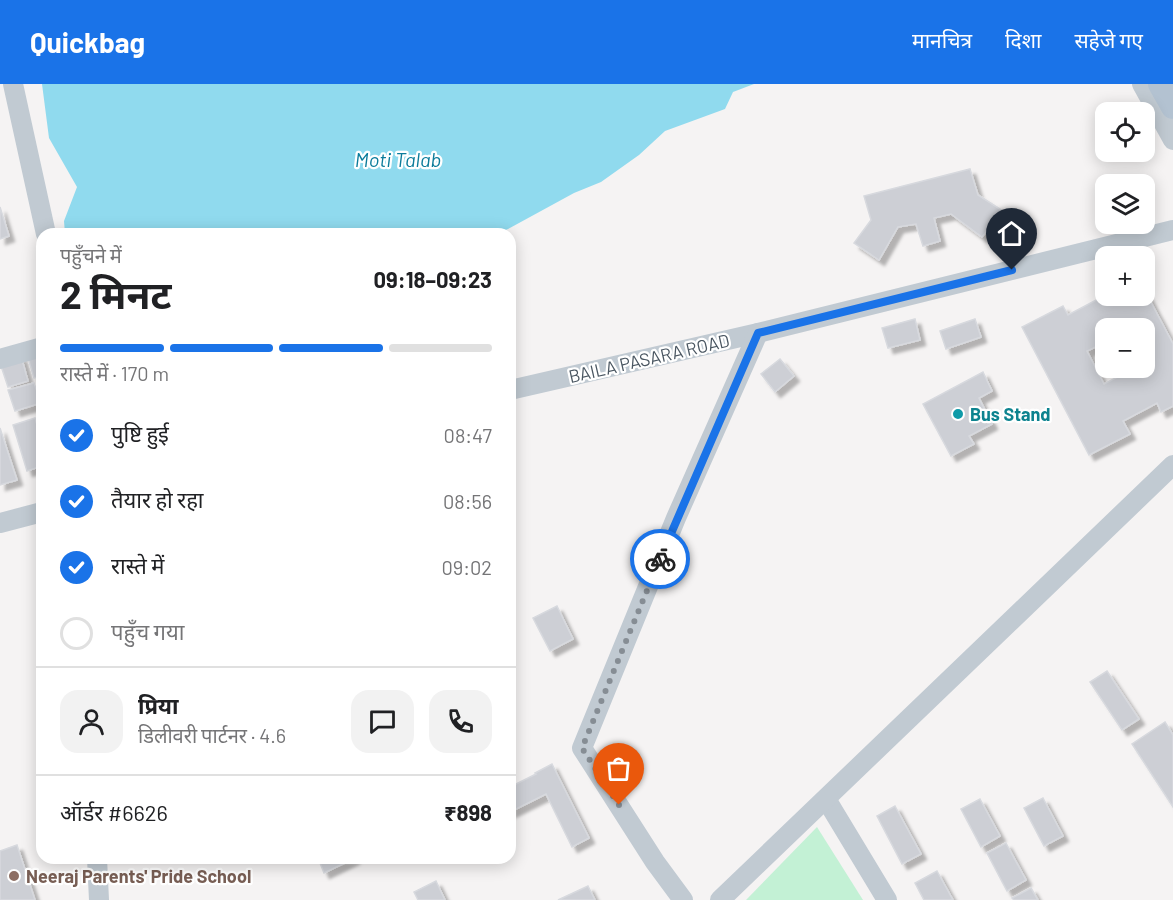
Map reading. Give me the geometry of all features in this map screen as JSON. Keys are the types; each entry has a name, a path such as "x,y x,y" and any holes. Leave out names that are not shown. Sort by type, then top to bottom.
{"main road":[{"path":"1160,84 1173,107"}],"street":[{"path":"1142,84 1173,140"},
{"path":"10,95 44,228"},
{"name":"BAILA PASARA ROAD","path":"516,389 758,333 1173,230"},
{"path":"683,900 655,862 582,748 676,518 758,333"},
{"path":"0,359 36,349"},
{"path":"720,900 1173,465"},
{"path":"0,523 36,514"},
{"path":"826,799 887,900"},
{"path":"97,864 99,900"}],"green space":[{"path":"817,827 863,900 746,900"}],"water":[{"name":"Moti Talab","path":"42,84 754,84 733,92 725,109 665,131 639,155 601,182 574,193 510,228 65,228 64,221 77,187 49,138"}],"building":[{"path":"970,169 978,195 1003,211 982,237 951,214 934,218 940,241 923,246 916,224 898,227 879,260 854,243 871,220 864,196"},
{"path":"0,207 9,236 0,239"},
{"path":"1095,301 1095,306 1153,306 1173,344 1173,406 1161,412 1157,403 1123,421 1130,434 1089,455 1022,327 1063,306 1068,315"},
{"path":"915,319 920,340 888,348 882,328"},
{"path":"975,319 981,337 946,349 940,331"},
{"path":"21,356 28,381 8,387 0,363"},
{"path":"36,356 36,378 34,378 28,358"},
{"path":"780,359 794,376 775,392 761,374"},
{"name":"Bus Stand","path":"983,372 992,391 979,398 992,424 969,436 974,444 951,456 923,404"},
{"path":"34,383 36,405 15,411 8,390"},
{"path":"35,418 36,468 27,471 13,425"},
{"path":"0,428 17,480 0,485"},
{"path":"557,606 573,639 550,651 533,618"},
{"path":"1107,671 1139,719 1122,730 1090,682"},
{"path":"1165,722 1173,735 1173,807 1132,744"},
{"path":"552,764 589,838 572,847 546,794 516,809 516,784"},
{"path":"1043,798 1063,836 1044,846 1024,808"},
{"path":"980,799 1000,836 981,847 961,809"},
{"path":"895,806 921,854 902,864 877,816"},
{"path":"1006,843 1026,880 1007,891 987,853"},
{"name":"Neeraj Parents' Pride School","path":"17,845 35,900 0,900 0,851"},
{"path":"320,864 343,864 324,873"},
{"path":"937,871 953,900 924,900 915,883"},
{"path":"436,881 445,900 418,900 414,892"},
{"path":"588,886 595,900 558,900"},
{"path":"1031,888 1038,900 1014,900 1012,898"}],"way so far":[{"path":"619,805 582,748 660,559"}],"place":[{"name":"Bus Stand","path":"958,414"},
{"name":"Neeraj Parents' Pride School","path":"14,876"}],"route":[{"path":"660,559 758,333 1012,270"}]}
